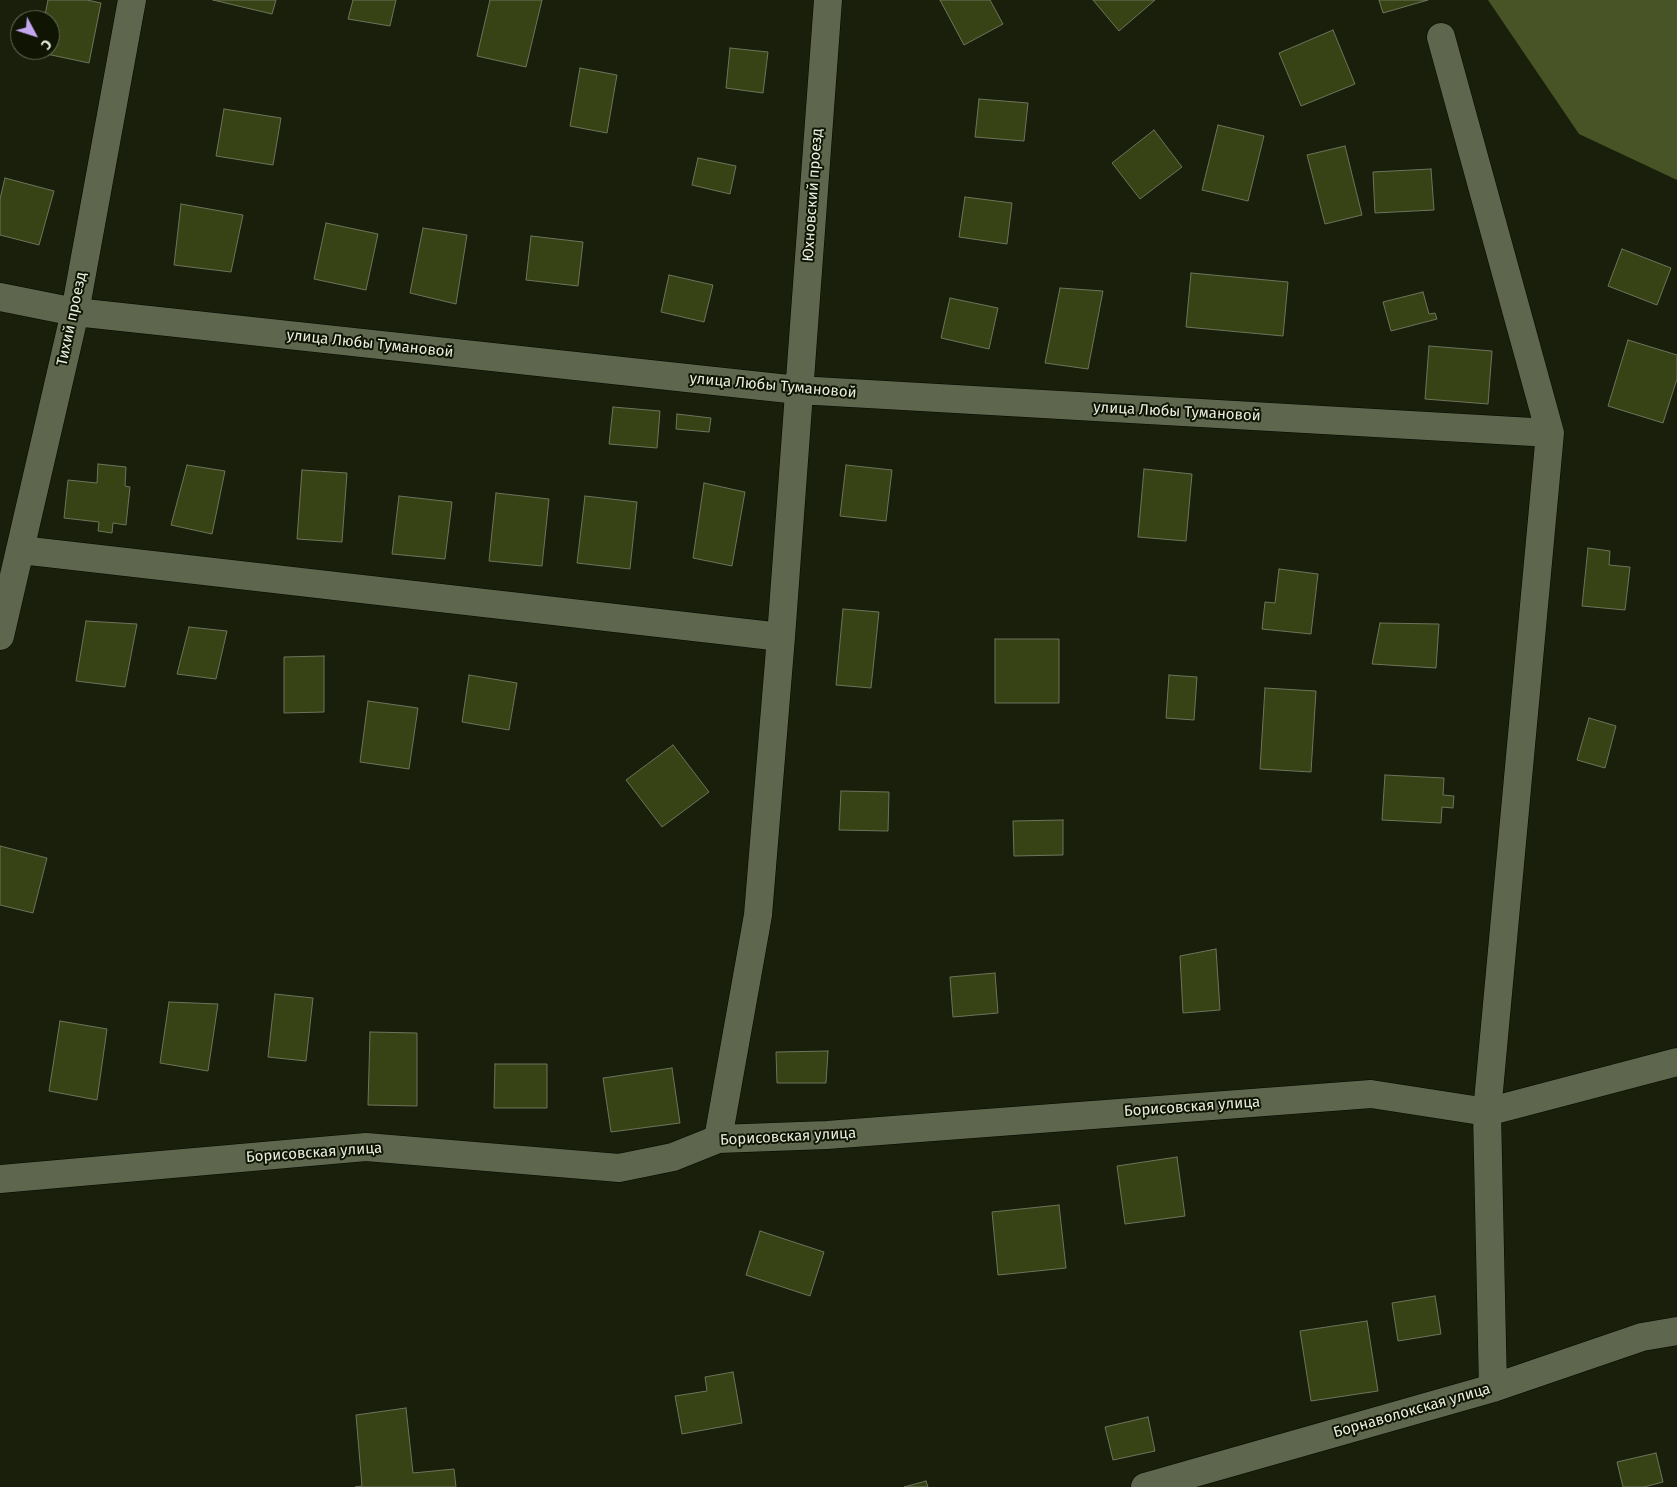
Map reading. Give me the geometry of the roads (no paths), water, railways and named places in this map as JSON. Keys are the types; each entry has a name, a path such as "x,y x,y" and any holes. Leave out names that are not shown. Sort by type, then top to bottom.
{"street":[{"name":"Тихий проезд","path":"0,636 74,312 132,0"},
{"name":"Юхновский проезд","path":"718,1139 758,916 781,637 828,0"},
{"path":"1441,37 1550,433 1487,1112 1493,1388"},
{"name":"улица Любы Тумановой","path":"0,297 74,312 798,390 1550,433"},
{"path":"20,550 781,637"},
{"path":"1487,1112 1677,1062"},
{"name":"Борисовская улица","path":"0,1179 366,1147 620,1168 673,1157 718,1139 828,1135 1371,1094 1487,1112"},
{"name":"Борнаволокская улица","path":"1145,1487 1493,1388 1642,1337 1677,1331"}]}
